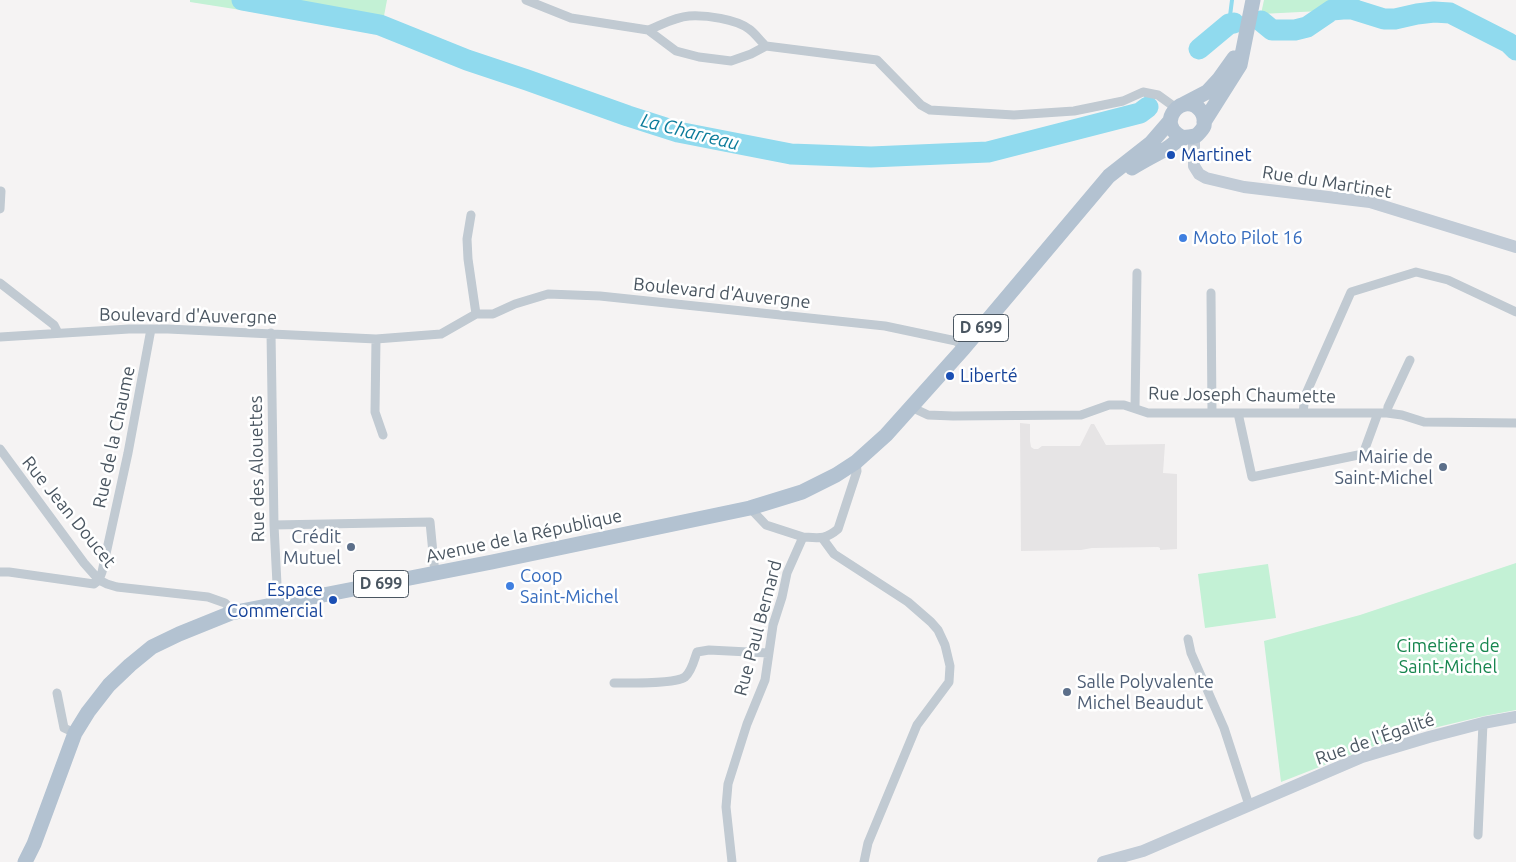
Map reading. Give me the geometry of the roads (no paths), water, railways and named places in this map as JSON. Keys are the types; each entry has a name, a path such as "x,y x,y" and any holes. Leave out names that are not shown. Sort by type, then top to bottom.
{"main road":[{"name":"D 699","path":"1204,122 1240,65 1253,0"},
{"name":"D 699","path":"856,462 886,435 964,348 1109,176 1151,143 1177,111 1207,92 1219,79 1234,59 1247,29"},
{"path":"1189,104 1197,107 1203,114 1204,122 1201,131 1189,137 1174,132 1177,111 1189,104"},
{"name":"D 699","path":"1099,188 1189,137"},
{"name":"Avenue de la République","path":"25,862 34,844 75,733 88,712 109,685 130,665 152,647 178,634 231,613 435,574 750,508 802,492 836,475 856,462"}],"street":[{"path":"526,0 571,18 648,30 676,51 699,57 732,61 766,46"},
{"path":"648,30 688,16 711,18 738,22 751,30 757,39 766,46 877,60 921,105 930,110 1014,115 1074,110 1123,101 1143,92 1158,95 1177,111"},
{"name":"Rue du Martinet","path":"1189,137 1194,166 1199,174 1206,178 1244,187 1370,202 1516,247"},
{"path":"0,209 1,191"},
{"path":"471,215 467,240 476,314"},
{"path":"1303,413 1305,396 1351,292 1416,272 1448,280 1516,312"},
{"path":"1135,408 1137,273"},
{"path":"0,283 54,325 58,333"},
{"name":"Boulevard d'Auvergne","path":"0,337 129,328 376,339 441,334 476,314 493,314 515,304 548,294 600,296 885,326 956,341 964,348"},
{"path":"1211,294 1212,413"},
{"name":"Rue de la Chaume","path":"99,580 128,453 151,329"},
{"name":"Rue des Alouettes","path":"271,333 274,524 278,604"},
{"path":"376,339 375,412 383,435"},
{"path":"1238,413 1252,477 1363,454 1410,360"},
{"name":"Rue Joseph Chaumette","path":"911,407 928,415 953,416 1081,414 1109,405 1124,405 1148,414 1383,413 1402,415 1424,422 1516,423"},
{"name":"Rue Jean Doucet","path":"0,449 84,563 99,580 117,587 208,597 225,603 231,613"},
{"path":"750,508 766,525 803,537 823,539 831,536 838,529 857,471 856,462"},
{"path":"274,524 430,522 435,574"},
{"name":"Rue Paul Bernard","path":"732,862 726,807 728,784 747,724 765,680 773,625 787,573 803,537"},
{"path":"823,539 834,554 908,602 931,622 938,630 945,645 950,666 949,682 917,725 868,844 864,862"},
{"path":"0,572 94,584 99,580"},
{"path":"1188,639 1191,653 1224,728 1249,805"},
{"path":"614,683 661,682 684,677 690,670 697,652 709,650 768,653"},
{"path":"57,693 64,728 75,733"},
{"name":"Rue de l'Égalité","path":"1103,862 1143,851 1362,758 1429,737 1483,723 1516,717"},
{"path":"1478,835 1483,723"}],"waterway":[{"name":"La Charreau","path":"242,0 380,25 467,60 678,132 791,154 871,157 988,152 1140,113 1148,107"},
{"path":"1229,24 1232,0"},
{"name":"La Charreau","path":"1261,21 1272,30 1295,30 1307,27 1332,10 1352,9 1384,19 1395,19 1434,12 1450,13 1509,43 1516,50"},
{"name":"La Charreau","path":"1199,49 1229,24 1234,23"}],"place":[{"name":"Martinet","path":"1171,155"},
{"name":"Moto Pilot 16","path":"1183,238"},
{"name":"Liberté","path":"950,376"},
{"name":"Mairie de Saint-Michel","path":"1443,467"},
{"name":"Crédit Mutuel","path":"351,547"},
{"name":"Coop Saint-Michel","path":"510,586"},
{"name":"Espace Commercial","path":"333,600"},
{"name":"Salle Polyvalente Michel Beaudut","path":"1067,692"}],"park label":[{"name":"Cimetière de Saint-Michel","path":"1448,656"}]}
